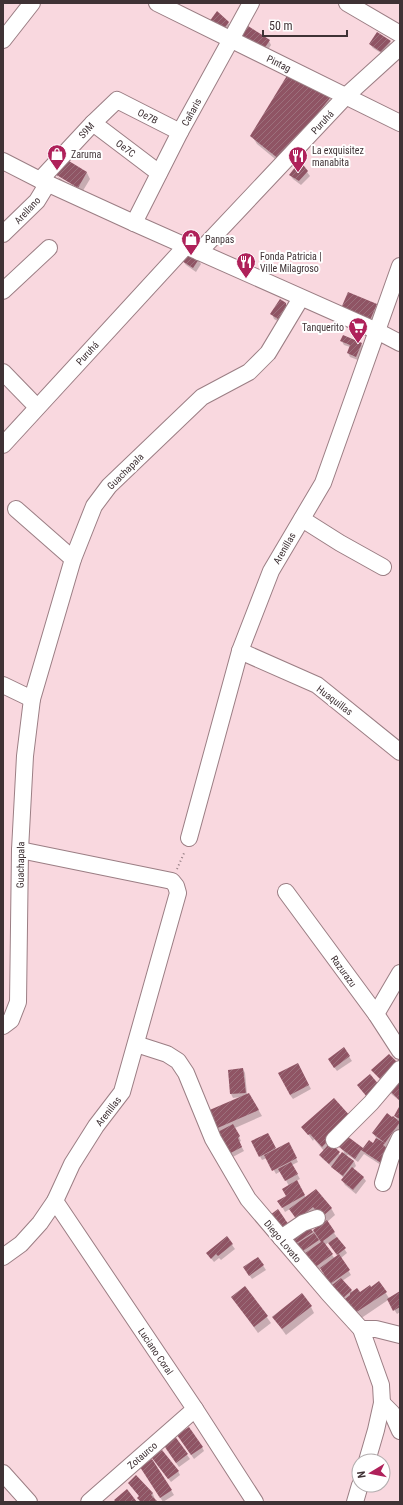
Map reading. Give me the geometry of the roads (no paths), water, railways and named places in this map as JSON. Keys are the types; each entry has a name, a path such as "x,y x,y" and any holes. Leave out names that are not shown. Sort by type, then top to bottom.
{"street":[{"path":"4,38 32,3"},
{"name":"Pintag","path":"157,3 400,123"},
{"name":"Cañaris","path":"134,223 180,132 251,3"},
{"path":"347,3 400,34"},
{"name":"Puruhá","path":"3,445 36,407 192,249 346,96 400,47"},
{"name":"Oe7B","path":"117,100 180,132"},
{"name":"S9M","path":"44,182 93,123 117,100"},
{"name":"Oe7C","path":"93,123 159,173"},
{"path":"3,161 44,182 377,331 400,343"},
{"name":"Arellano","path":"3,234 37,201 44,182"},
{"path":"3,291 49,248"},
{"name":"Arenillas","path":"190,838 240,651 271,571 323,483 400,266"},
{"name":"Guachapala","path":"3,1026 11,1020 18,1002 20,850 24,756 32,699 72,559 94,506 109,486 202,396 249,372 268,352 301,298"},
{"path":"3,372 36,407"},
{"path":"16,509 72,559"},
{"path":"302,519 340,544 383,567"},
{"name":"Huaquillas","path":"240,651 317,685 400,752"},
{"path":"3,685 32,699"},
{"name":"Arenillas","path":"3,1257 21,1244 40,1223 55,1201 72,1164 96,1126 122,1092 136,1044 175,887 20,850"},
{"name":"Razurazu","path":"286,892 376,1014 400,1051"},
{"path":"376,1014 400,973"},
{"name":"Diego Lovato","path":"136,1044 167,1054 178,1061 186,1073 217,1146 248,1199 361,1330 381,1385 382,1403 369,1453"},
{"path":"334,1140 371,1103 400,1069"},
{"path":"383,1183 389,1162 400,1138"},
{"name":"Luciano Coral","path":"55,1201 195,1409 255,1502"},
{"path":"281,1238 303,1223 317,1218"},
{"path":"361,1330 376,1329 400,1335"},
{"path":"382,1403 392,1413 400,1431"},
{"name":"Zotaurco","path":"89,1502 195,1409"},
{"path":"5,1480 29,1502"}],"place":[{"name":"Zaruma","path":"57,171"},
{"name":"La exquisitez manabita","path":"298,173"},
{"name":"Panpas","path":"191,256"},
{"name":"Fonda Patricia | Ville Milagroso","path":"246,279"},
{"name":"Tanquerito","path":"358,344"}]}
